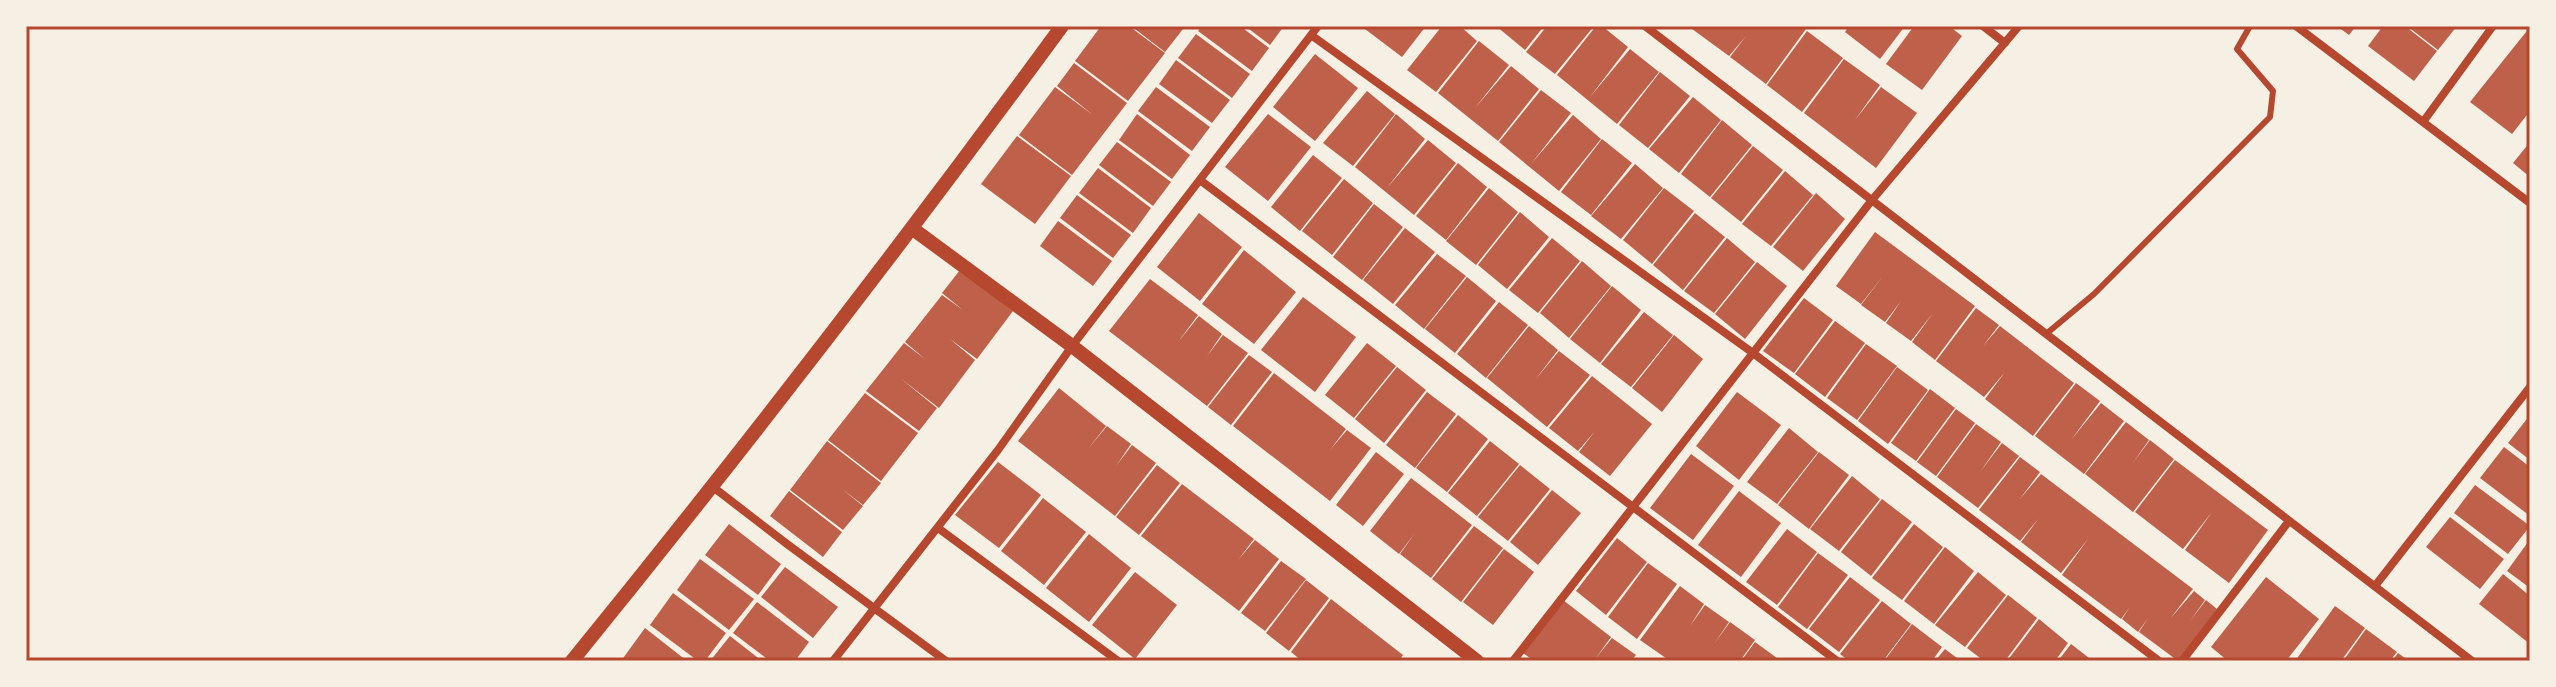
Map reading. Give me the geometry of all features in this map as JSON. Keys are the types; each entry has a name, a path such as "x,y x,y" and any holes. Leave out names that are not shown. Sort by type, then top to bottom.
{"street":[{"path":"572,661 713,487 913,229 1062,26"},
{"path":"833,661 998,450 1072,346 1318,26"},
{"path":"1645,26 2472,661"},
{"path":"1983,26 2005,43"},
{"path":"1513,661 1872,200 2019,26"},
{"path":"2296,26 2530,203"},
{"path":"2423,122 2493,26"},
{"path":"1311,35 1753,353 2159,661"},
{"path":"1200,180 1837,661"},
{"path":"913,229 1072,346 1477,661"},
{"path":"2375,586 2530,387"},
{"path":"713,487 946,661"},
{"path":"2182,661 2289,521"},
{"path":"938,528 1118,661"}],"lane":[{"path":"2046,334 2094,294 2270,117 2273,91 2237,49 2250,26"}],"building":[{"path":"1101,26 1129,26 1165,53 1128,101 1075,61"},
{"path":"1131,26 1179,26 1183,29 1165,52"},
{"path":"1202,26 1240,26 1269,48 1252,71 1198,31"},
{"path":"1245,26 1284,26 1270,45"},
{"path":"1361,26 1426,26 1402,57"},
{"path":"1442,26 1460,26 1477,41 1436,92 1407,70"},
{"path":"1496,26 1544,26 1525,50"},
{"path":"1547,26 1594,26 1555,74 1526,52"},
{"path":"1596,26 1602,26 1628,47 1590,97 1630,49 1659,72 1617,124 1557,75"},
{"path":"1688,26 1802,26 1806,29 1766,84 1730,57 1746,36 1729,56"},
{"path":"1849,26 1905,26 1880,59 1845,32"},
{"path":"1914,26 1949,26 1962,36 1922,90 1886,64"},
{"path":"2337,26 2356,26 2349,35"},
{"path":"2383,26 2405,26 2437,51 2414,81 2368,46"},
{"path":"2407,26 2457,26 2438,50"},
{"path":"2530,27 2530,111 2512,134 2470,102"},
{"path":"1807,31 1843,58 1802,112 1767,85"},
{"path":"1196,34 1250,74 1232,98 1178,58"},
{"path":"1479,41 1509,65 1475,108 1511,66 1539,89 1498,141 1438,93"},
{"path":"1315,54 1358,88 1315,141 1273,107"},
{"path":"1844,59 1880,85 1855,120 1881,87 1917,113 1876,168 1804,113"},
{"path":"1176,60 1230,100 1212,123 1159,84"},
{"path":"1074,63 1127,103 1072,175 1019,135 1055,87 1093,115 1057,86"},
{"path":"1660,72 1690,96 1648,148 1619,125"},
{"path":"1156,87 1210,127 1192,151 1138,111"},
{"path":"1541,90 1571,113 1531,164 1573,115 1601,139 1559,191 1499,142"},
{"path":"1367,91 1395,114 1353,166 1323,143"},
{"path":"1693,97 1721,120 1679,173 1649,149"},
{"path":"1137,114 1190,155 1172,179 1119,140"},
{"path":"1268,114 1311,147 1268,201 1225,167"},
{"path":"1396,114 1425,139 1387,188 1428,140 1456,163 1414,215 1355,167"},
{"path":"1722,120 1752,145 1710,197 1681,174"},
{"path":"1017,136 1071,176 1035,224 981,184"},
{"path":"1602,139 1632,163 1591,215 1561,192"},
{"path":"1117,142 1171,182 1153,206 1099,165"},
{"path":"2530,142 2530,177 2513,163"},
{"path":"1753,146 1783,170 1741,222 1711,198"},
{"path":"1313,155 1342,178 1300,231 1271,207"},
{"path":"1458,163 1487,187 1446,240 1416,216"},
{"path":"1635,164 1663,188 1621,239 1591,216"},
{"path":"1098,168 1151,208 1133,233 1079,193"},
{"path":"1785,171 1813,195 1771,246 1742,224"},
{"path":"1344,179 1373,203 1332,255 1302,231"},
{"path":"1489,188 1518,212 1476,265 1446,241"},
{"path":"1664,188 1694,211 1652,264 1623,240"},
{"path":"1816,193 1845,219 1803,271 1773,247"},
{"path":"1077,195 1131,235 1113,258 1060,218"},
{"path":"1374,204 1403,227 1362,280 1333,257"},
{"path":"1520,212 1549,237 1507,289 1478,265"},
{"path":"1199,213 1242,247 1200,301 1157,267"},
{"path":"1695,213 1725,237 1683,290 1653,265"},
{"path":"1058,221 1112,261 1093,286 1040,246"},
{"path":"1405,228 1435,252 1393,304 1363,280"},
{"path":"1875,232 1975,306 1935,360 1912,342 1933,313 1911,341 1886,323 1901,301 1885,322 1861,305 1883,276 1861,304 1836,286"},
{"path":"1552,238 1580,261 1538,313 1509,290"},
{"path":"1727,238 1755,262 1714,313 1684,291"},
{"path":"1244,250 1296,292 1254,344 1202,304"},
{"path":"1437,254 1466,276 1424,329 1395,305"},
{"path":"1582,261 1611,286 1569,338 1540,313"},
{"path":"1757,262 1787,286 1745,339 1715,314"},
{"path":"960,270 1013,311 977,359 950,339 975,360 939,408 900,378 937,408 919,431 866,391 904,343 925,359 905,342 942,295 963,310 942,293"},
{"path":"1467,277 1496,301 1455,353 1425,329"},
{"path":"1150,279 1198,315 1178,342 1199,316 1222,334 1207,356 1223,335 1248,353 1207,406 1109,331"},
{"path":"1612,286 1641,310 1600,363 1570,339"},
{"path":"1303,297 1356,337 1315,392 1261,350"},
{"path":"1804,298 1833,320 1794,373 1763,351"},
{"path":"1499,302 1528,325 1486,378 1457,354"},
{"path":"1976,308 1999,325 1983,346 2000,326 2074,383 2033,436 1985,399 2005,372 1984,397 1936,361"},
{"path":"1644,312 1673,335 1631,387 1601,364"},
{"path":"1835,321 1865,343 1825,397 1795,374"},
{"path":"1529,326 1558,350 1535,380 1559,351 1590,375 1547,427 1487,378"},
{"path":"1674,335 1703,359 1662,412 1632,388"},
{"path":"1367,343 1396,366 1354,418 1325,395"},
{"path":"1866,344 1897,366 1857,420 1827,398"},
{"path":"1249,355 1272,372 1231,425 1208,407"},
{"path":"1397,367 1426,390 1384,443 1355,419"},
{"path":"1897,367 1928,390 1888,444 1858,421"},
{"path":"1274,373 1346,429 1330,450 1347,430 1371,448 1330,501 1233,426"},
{"path":"1592,376 1652,424 1610,476 1579,452 1595,431 1578,451 1549,428"},
{"path":"2076,383 2100,401 2071,440 2101,403 2124,421 2084,474 2035,436"},
{"path":"1059,388 1106,426 1088,449 1107,426 1131,444 1116,466 1132,445 1156,463 1115,516 1018,441"},
{"path":"1930,389 1955,408 1916,461 1891,443"},
{"path":"1427,392 1456,414 1415,468 1386,445"},
{"path":"1737,392 1781,425 1739,480 1696,446"},
{"path":"865,393 918,433 881,481 828,440"},
{"path":"1956,409 1975,423 1936,476 1917,462"},
{"path":"1458,415 1488,439 1447,492 1416,468"},
{"path":"2530,415 2530,460 2508,443"},
{"path":"2126,422 2149,440 2132,464 2150,440 2174,459 2133,512 2085,474"},
{"path":"1976,424 2001,442 1980,472 2002,443 2019,456 1978,508 1937,477"},
{"path":"1789,428 1818,452 1777,504 1747,482"},
{"path":"827,441 881,483 863,505 842,489 863,506 843,530 790,490"},
{"path":"1490,441 1519,464 1477,516 1448,493"},
{"path":"2504,447 2530,467 2530,516 2480,478"},
{"path":"1376,452 1404,474 1363,526 1336,505"},
{"path":"1819,452 1849,475 1809,529 1778,505"},
{"path":"1691,454 1734,486 1693,540 1650,508"},
{"path":"2020,457 2040,472 2020,499 2041,474 2193,589 2170,619 2194,591 2205,600 2190,621 2206,600 2217,609 2178,661 2139,632 2148,618 2138,632 2122,619 2130,607 2121,619 2062,575 2088,539 2061,573 2021,542 2039,518 2020,541 1979,510"},
{"path":"2175,460 2268,530 2229,583 2185,550 2212,512 2183,549 2135,512"},
{"path":"998,462 1041,495 999,548 955,515"},
{"path":"1157,465 1180,483 1139,535 1116,517"},
{"path":"1520,465 1550,489 1508,541 1478,517"},
{"path":"1852,476 1880,499 1839,551 1810,529"},
{"path":"1411,478 1472,525 1431,578 1400,554 1415,533 1399,554 1370,531"},
{"path":"1182,484 1254,539 1238,560 1255,540 1279,559 1239,611 1141,536"},
{"path":"2475,485 2530,526 2508,554 2454,513"},
{"path":"1552,490 1581,513 1538,565 1510,542"},
{"path":"789,491 842,532 823,557 770,516"},
{"path":"1739,491 1781,523 1741,577 1698,545"},
{"path":"1043,498 1086,532 1044,585 1001,551"},
{"path":"1882,499 1912,522 1871,576 1841,552"},
{"path":"2450,517 2504,559 2480,589 2426,547"},
{"path":"729,524 781,564 758,595 705,555"},
{"path":"1914,524 1943,547 1902,600 1872,578"},
{"path":"1474,526 1503,548 1461,602 1432,579"},
{"path":"1787,529 1817,552 1777,605 1746,582"},
{"path":"1089,534 1131,568 1089,622 1046,588"},
{"path":"1617,538 1647,562 1606,615 1576,591"},
{"path":"2528,542 2530,544 2530,588 2507,571"},
{"path":"1945,547 1974,571 1934,624 1904,601"},
{"path":"1504,549 1534,572 1493,625 1463,602"},
{"path":"1818,553 1848,575 1807,629 1778,607"},
{"path":"700,559 754,599 729,630 677,590"},
{"path":"1281,561 1306,579 1265,631 1241,613"},
{"path":"1648,563 1677,584 1637,639 1608,617"},
{"path":"785,567 838,607 813,638 761,597"},
{"path":"1135,572 1177,605 1135,659 1092,625"},
{"path":"1978,572 2006,595 1965,647 1935,625"},
{"path":"2503,574 2530,596 2530,644 2479,604"},
{"path":"1850,577 1880,600 1839,652 1809,629"},
{"path":"2266,577 2319,619 2286,661 2228,661 2211,647"},
{"path":"1306,580 1329,598 1289,651 1266,633"},
{"path":"1680,586 1704,604 1690,626 1705,605 1729,622 1714,644 1730,622 1755,640 1740,661 1670,661 1640,640"},
{"path":"673,593 726,633 705,661 698,661 650,625"},
{"path":"2008,595 2037,618 2005,661 1984,661 1967,648"},
{"path":"1331,599 1403,655 1399,661 1302,661 1291,652"},
{"path":"1563,600 1611,637 1596,658 1612,638 1636,655 1631,661 1534,661 1523,653"},
{"path":"1882,601 1911,624 1883,661 1849,661 1840,654"},
{"path":"757,602 809,642 795,661 770,661 733,633"},
{"path":"2335,606 2365,628 2341,661 2295,661"},
{"path":"2039,619 2068,643 2055,661 2007,661"},
{"path":"1912,624 1942,647 1932,661 1884,661"},
{"path":"645,628 687,661 621,661"},
{"path":"2366,629 2397,652 2390,661 2343,661"},
{"path":"730,636 762,661 710,661"},
{"path":"1755,642 1781,661 1741,661"},
{"path":"2071,644 2093,661 2058,661"},
{"path":"1945,649 1961,661 1935,661"},
{"path":"2398,653 2409,661 2392,661"}]}
